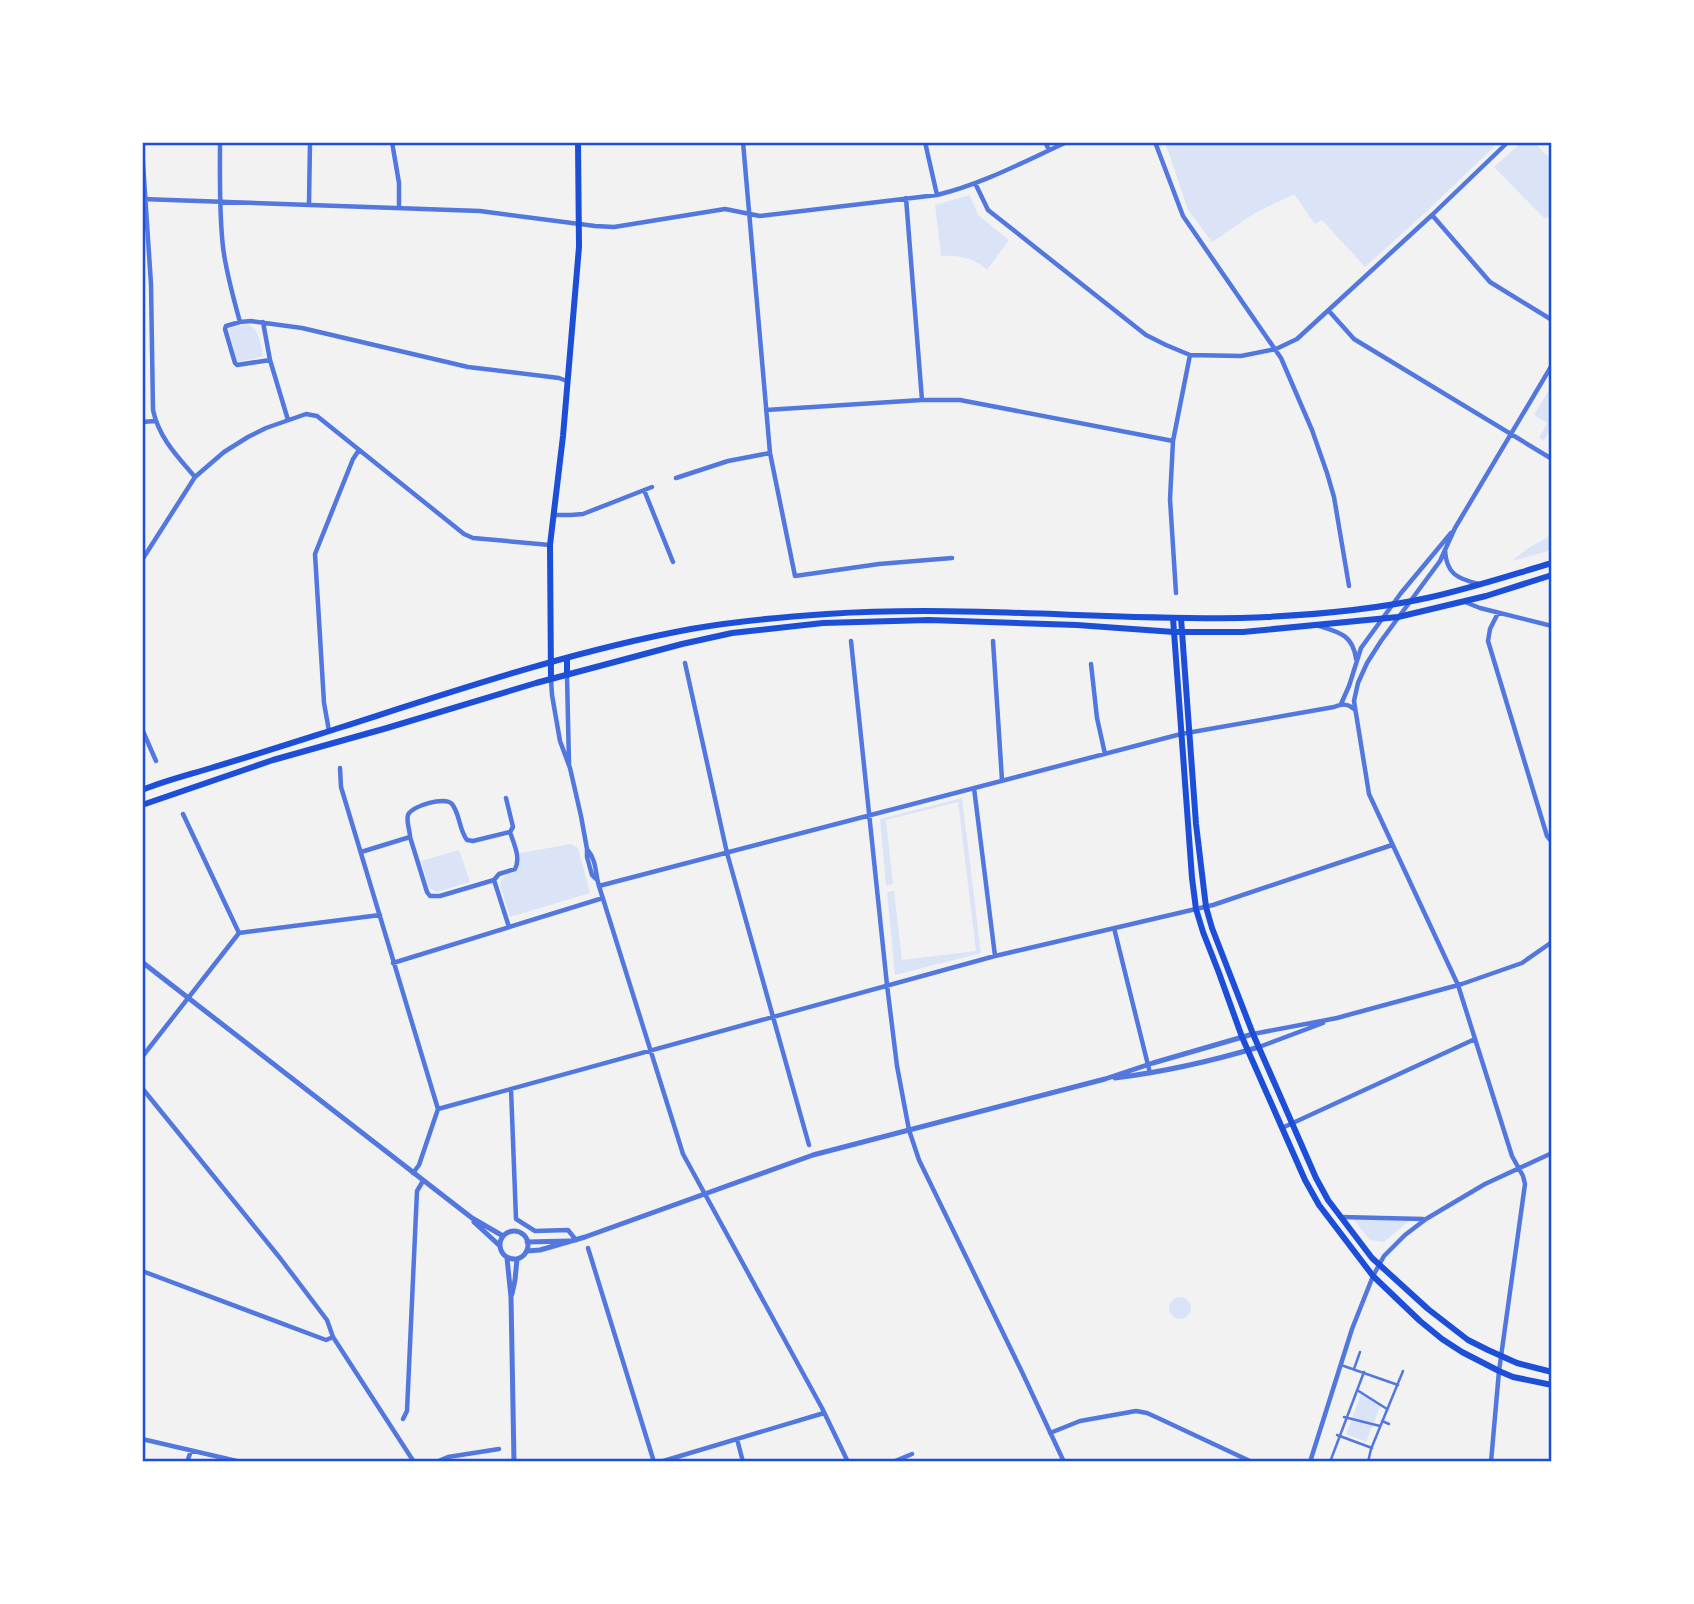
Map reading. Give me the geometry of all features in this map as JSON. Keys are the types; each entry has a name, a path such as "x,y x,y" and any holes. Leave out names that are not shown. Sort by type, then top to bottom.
{"main road":[{"path":"551,679 550,545 579,250 578,142"},
{"path":"142,790 567,657 693,629 835,613 929,611 1173,618 1294,615 1409,602 1552,562"},
{"path":"142,805 273,760 551,679 732,633 823,623 929,620 994,621 1174,632 1243,632 1398,617 1465,601 1552,575"},
{"path":"1173,618 1196,909 1247,1050 1305,1180 1319,1205 1373,1276 1420,1321 1462,1352 1499,1371 1513,1377 1552,1385"},
{"path":"1181,618 1196,824 1206,907 1253,1034 1316,1178 1340,1217 1378,1265 1450,1327 1501,1357 1552,1372"},
{"path":"567,657 567,675"}],"street":[{"path":"220,142 223,247 240,322"},
{"path":"309,204 310,142"},
{"path":"393,142 399,184 399,207"},
{"path":"743,142 770,453 795,576 879,564 952,558"},
{"path":"925,142 937,195"},
{"path":"1045,142 1049,150"},
{"path":"143,199 480,211 614,227 725,209 760,216 937,195 975,183 1067,142"},
{"path":"1155,142 1183,216 1276,349 1312,430 1334,497 1349,586"},
{"path":"975,183 988,210 1146,335 1190,355 1241,356 1276,349 1297,339 1508,142"},
{"path":"142,148 150,284 153,410 166,445 195,477"},
{"path":"906,198 922,400"},
{"path":"1432,215 1490,282 1552,320"},
{"path":"1329,310 1354,340 1552,459"},
{"path":"270,360 237,365 226,326 240,322 262,322 333,334 468,367 568,381"},
{"path":"262,322 270,360 289,420"},
{"path":"1176,593 1170,499 1173,440 1190,355"},
{"path":"1490,1462 1499,1371 1525,1184 1504,1135 1458,985 1369,794 1354,701 1367,663 1440,561 1455,528 1552,365"},
{"path":"766,410 960,400 1173,440"},
{"path":"142,561 195,477 247,437 306,414 317,416 464,534 473,538 550,545"},
{"path":"142,422 155,421"},
{"path":"329,731 324,703 314,554 359,450"},
{"path":"676,478 728,461 770,453"},
{"path":"553,514 583,514 652,487"},
{"path":"645,490 673,562"},
{"path":"1341,704 1361,648 1381,619 1455,528"},
{"path":"1445,550 1452,572 1464,581 1480,584"},
{"path":"1465,601 1480,608 1552,626"},
{"path":"1498,613 1490,629 1488,641 1547,836 1552,842"},
{"path":"1318,625 1347,637 1355,650 1356,660"},
{"path":"851,641 887,985 897,1066 909,1130 919,1160 1064,1462"},
{"path":"993,641 1002,780"},
{"path":"685,663 727,853 810,1144"},
{"path":"1091,664 1097,718 1105,754"},
{"path":"567,675 569,768"},
{"path":"551,679 560,741 569,768 587,849 598,873 597,880 683,1154 848,1462"},
{"path":"599,886 1181,734 1341,704 1355,709"},
{"path":"142,729 156,761"},
{"path":"340,768 341,787 438,1109 419,1165 413,1173"},
{"path":"974,788 995,956"},
{"path":"506,798 513,827 510,832 473,841 462,835 453,806 447,801 414,808 409,813 407,820 410,837 430,896 440,896 494,880 499,874 515,869 518,858 510,832"},
{"path":"183,814 239,933"},
{"path":"361,852 410,837"},
{"path":"438,1109 995,956 1206,907 1392,845"},
{"path":"494,880 509,928"},
{"path":"393,963 603,898"},
{"path":"142,1058 239,933 380,915"},
{"path":"1117,927 1150,1073"},
{"path":"527,1251 574,1240 813,1155 1105,1079 1253,1034 1337,1018 1458,985 1522,963 1552,942"},
{"path":"142,962 472,1219 503,1236"},
{"path":"1105,1079 1150,1073 1259,1047 1337,1018"},
{"path":"1282,1128 1475,1039"},
{"path":"142,1088 327,1320 333,1338 414,1462"},
{"path":"511,1089 516,1219 535,1231 568,1230 574,1240"},
{"path":"1310,1462 1352,1329 1378,1265 1393,1246 1426,1219 1485,1184 1552,1153"},
{"path":"403,1419 407,1411 418,1192 423,1181"},
{"path":"1340,1217 1426,1219"},
{"path":"472,1219 500,1246 507,1258 511,1297 514,1462"},
{"path":"500,1246 507,1233 517,1232 527,1241 527,1251 521,1258 507,1258"},
{"path":"527,1241 574,1240"},
{"path":"588,1248 654,1462"},
{"path":"511,1297 517,1259"},
{"path":"142,1271 326,1340 333,1338"},
{"path":"1354,1369 1360,1352"},
{"path":"1340,1364 1398,1384"},
{"path":"1368,1462 1403,1371"},
{"path":"1330,1462 1364,1372"},
{"path":"1357,1390 1387,1409"},
{"path":"1050,1433 1080,1421 1136,1412 1147,1413 1252,1462"},
{"path":"660,1462 824,1413"},
{"path":"1345,1417 1380,1426"},
{"path":"1382,1421 1389,1423"},
{"path":"1339,1435 1372,1448"},
{"path":"737,1439 743,1462"},
{"path":"142,1440 241,1462"},
{"path":"436,1462 448,1457 499,1449"},
{"path":"187,1462 191,1451"},
{"path":"893,1462 912,1454"}],"shaded area":[{"path":"1165,142 1499,142 1365,267 1322,220 1315,224 1294,194 1255,213 1212,242 1188,210"},
{"path":"1522,142 1534,142 1552,161 1552,220 1546,217 1545,219 1494,167"},
{"path":"970,195 978,215 1009,240 987,270 966,258 941,256 935,205"},
{"path":"246,324 257,332 263,356 237,362 229,330"},
{"path":"1552,385 1552,426 1544,441 1539,438 1547,423 1534,415"},
{"path":"1552,535 1552,550 1512,561 1528,548"},
{"path":"962,798 981,953 895,975 887,892 894,891 902,960 976,951 958,802 886,820 893,884 886,885 880,819"},
{"path":"571,844 578,848 590,893 510,917 500,885 504,877 518,870 520,853"},
{"path":"459,850 470,882 437,892 429,888 421,861"},
{"path":"1353,1219 1410,1220 1384,1242 1370,1240"},
{"path":"1180,1297 1188,1300 1191,1308 1188,1316 1180,1319 1172,1316 1169,1308 1172,1300"},
{"path":"1361,1394 1380,1406 1374,1423 1352,1418"},
{"path":"1351,1421 1373,1424 1366,1442 1346,1434"}]}
